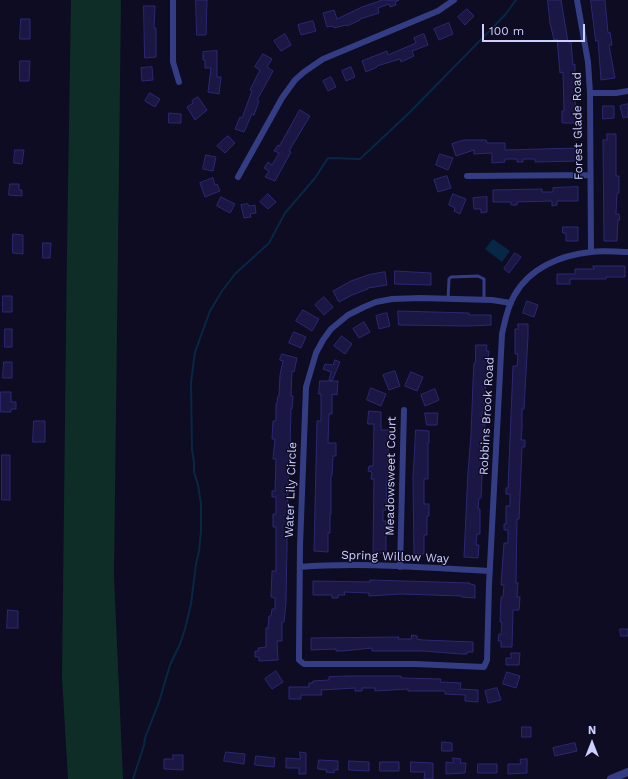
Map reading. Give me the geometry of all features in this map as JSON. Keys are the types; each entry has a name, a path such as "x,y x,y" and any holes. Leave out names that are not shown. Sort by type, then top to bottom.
{"street":[{"path":"173,0 173,62 179,82"},
{"path":"238,177 282,98 295,80 304,72 323,59 438,11 454,0"},
{"name":"Forest Glade Road","path":"577,0 588,62 590,93 591,252"},
{"path":"590,93 616,93 628,91"},
{"path":"468,176 590,175"},
{"name":"Robbins Brook Road","path":"484,667 486,660 489,571 502,334 508,310 514,295 525,281 535,272 558,259 591,252 628,252"},
{"name":"Water Lily Circle","path":"484,667 415,664 304,664 299,660 300,567 306,387 316,353 323,340 331,329 348,315 364,306 392,299 484,300 511,303"},
{"name":"Meadowsweet Court","path":"400,567 404,410"},
{"name":"Spring Willow Way","path":"300,567 400,567 489,571"},
{"path":"611,779 628,772"}],"lane":[{"path":"448,299 449,279 451,277 478,276 484,279 484,300"}],"green space":[{"path":"71,0 121,0 114,576 123,779 68,779 62,677"}],"water":[{"path":"493,239 510,251 502,262 485,249"}],"building":[{"path":"196,0 207,0 206,35 197,35"},
{"path":"380,0 399,0 395,2 396,5 390,7 389,4 378,8 379,13 360,19 347,26 334,28 333,26 327,27 323,13 334,10 337,19"},
{"path":"548,0 561,0 568,42 571,42 573,65 575,64 576,123 562,123 562,111 564,111 563,72 560,73 557,39 554,40 550,23"},
{"path":"591,0 605,0 608,33 610,32 612,45 609,45 615,78 601,80 598,40 596,41"},
{"path":"144,6 155,6 154,28 156,28 156,57 145,58"},
{"path":"467,9 474,16 465,25 458,17"},
{"path":"21,19 30,19 30,39 20,39"},
{"path":"313,21 316,31 301,35 298,25"},
{"path":"449,23 453,34 439,40 434,29"},
{"path":"285,34 291,45 281,51 274,41"},
{"path":"424,34 428,45 412,51 414,56 401,62 400,59 377,66 366,72 362,61 387,51 388,55 416,43 414,38"},
{"path":"217,51 217,77 221,77 219,94 208,92 211,68 205,68 205,60 203,60 203,52"},
{"path":"263,54 272,59 267,67 273,71 257,100 259,101 254,115 252,114 244,132 235,129 240,117 242,118 252,91 250,90 260,70 255,67"},
{"path":"20,61 30,61 29,81 20,81"},
{"path":"152,67 153,80 142,81 141,68"},
{"path":"351,67 355,77 346,81 342,71"},
{"path":"331,77 336,87 328,91 323,81"},
{"path":"150,93 160,99 155,107 145,101"},
{"path":"198,97 207,110 195,120 187,107"},
{"path":"628,104 628,117 623,118 620,106"},
{"path":"603,106 614,106 614,118 603,119"},
{"path":"300,110 310,116 289,151 291,152 275,181 265,177 269,171 264,168 268,162 272,165 279,153 274,151 278,145 279,146"},
{"path":"169,113 181,114 181,123 169,123"},
{"path":"607,134 616,134 616,176 619,176 619,193 617,193 616,214 619,214 620,220 618,220 617,241 604,241 603,140 607,140"},
{"path":"228,136 235,143 225,153 217,146"},
{"path":"464,140 486,140 487,143 505,143 505,150 578,148 578,161 535,162 535,159 523,159 523,162 517,162 517,159 505,159 505,162 492,163 492,153 474,154 474,150 456,156 452,144"},
{"path":"15,150 24,150 22,164 14,163"},
{"path":"440,154 453,158 448,170 436,165"},
{"path":"206,155 216,157 213,171 203,169"},
{"path":"447,176 451,188 438,192 434,180"},
{"path":"213,178 215,185 217,184 220,191 205,197 200,183"},
{"path":"10,184 19,184 19,190 22,190 22,196 9,195"},
{"path":"578,187 578,201 557,201 557,205 552,206 552,201 517,202 517,205 511,205 511,202 493,202 493,190 542,189 542,192 553,192 553,188"},
{"path":"268,194 276,202 268,209 260,202"},
{"path":"453,194 466,199 460,214 454,211 455,208 449,205"},
{"path":"221,197 235,204 230,213 217,206"},
{"path":"487,197 487,212 481,213 481,209 474,209 473,198"},
{"path":"248,204 249,206 255,205 256,213 250,214 251,217 244,218 241,205"},
{"path":"563,227 578,227 578,241 566,241 566,233 563,233"},
{"path":"13,234 23,235 23,254 13,253"},
{"path":"43,243 51,243 50,258 43,258"},
{"path":"515,253 521,257 509,273 504,269"},
{"path":"593,266 625,266 625,277 606,277 606,279 570,279 570,284 557,284 557,274 575,274 575,269 594,269"},
{"path":"395,271 431,273 431,285 395,284"},
{"path":"385,272 387,285 368,288 339,302 333,291 351,281 368,275"},
{"path":"3,296 12,296 12,312 3,312"},
{"path":"324,297 333,307 324,315 315,305"},
{"path":"527,301 538,305 534,317 523,313"},
{"path":"303,310 319,319 312,331 296,321"},
{"path":"398,311 491,315 491,325 399,325"},
{"path":"387,313 390,326 379,329 376,316"},
{"path":"364,322 370,332 359,338 353,329"},
{"path":"518,324 528,324 521,440 525,440 525,447 522,447 519,519 517,519 516,583 518,583 517,597 520,597 519,610 513,610 512,647 501,647 501,641 498,641 499,634 501,635 501,597 503,597 504,585 501,585 504,543 508,543 508,530 504,530 504,524 506,524 506,506 510,506 510,494 506,494 506,488 508,488 513,366 517,366 518,354 515,354 515,329 518,329"},
{"path":"5,329 12,329 12,347 5,347"},
{"path":"294,332 306,337 301,348 289,343"},
{"path":"342,336 352,344 345,354 334,346"},
{"path":"476,345 487,345 486,351 489,351 484,412 482,412 481,424 485,424 484,443 481,443 481,454 483,455 481,498 479,498 478,509 480,509 480,534 477,534 476,545 479,545 478,558 464,557"},
{"path":"282,354 297,358 294,372 292,371 291,396 293,396 289,447 286,603 284,622 282,622 282,641 277,641 278,660 259,661 259,657 255,657 255,651 259,651 258,648 266,647 266,628 268,628 269,616 271,616 272,609 275,609 275,598 271,597 272,571 276,571 276,527 273,527 273,514 276,514 276,497 272,497 272,491 275,491 276,459 273,459 275,439 272,439 273,421 276,421 276,403 279,396 280,375 283,361 280,360"},
{"path":"335,360 340,362 332,381 329,380 331,372 323,369 325,364 333,365"},
{"path":"4,362 12,362 12,378 3,378"},
{"path":"395,371 400,386 389,390 383,375"},
{"path":"411,372 423,377 417,391 405,386"},
{"path":"320,381 338,381 337,395 332,394 332,414 329,414 328,443 336,443 336,456 333,456 331,476 331,514 330,533 328,533 328,552 314,551 317,421 321,421 321,394 319,394"},
{"path":"371,388 386,394 381,406 367,400"},
{"path":"435,389 439,400 425,406 421,395"},
{"path":"1,392 11,392 11,402 16,402 16,409 11,409 11,412 1,412"},
{"path":"369,411 381,412 381,430 389,430 386,510 383,510 383,521 386,521 386,553 373,553 374,479 371,479 372,472 368,471 369,466 373,466 374,424 368,424"},
{"path":"425,413 438,413 437,425 427,425"},
{"path":"34,421 45,421 45,442 33,442"},
{"path":"416,430 429,431 428,479 424,479 424,504 429,504 429,516 427,516 427,535 424,535 424,554 414,554 413,479"},
{"path":"2,455 10,455 10,500 2,500"},
{"path":"370,580 470,583 475,585 475,598 462,596 401,594 369,596 369,593 344,592 345,595 338,595 338,598 332,598 332,595 313,595 313,581 370,582"},
{"path":"8,610 18,611 18,628 7,628"},
{"path":"620,629 628,629 628,636 621,636"},
{"path":"412,635 417,636 417,639 423,640 473,642 473,652 461,654 423,651 372,651 372,648 343,651 336,651 336,649 311,650 311,638 399,637 398,639 411,639"},
{"path":"511,653 520,653 519,665 506,665 506,658 511,658"},
{"path":"276,671 283,682 272,689 265,679"},
{"path":"507,672 520,676 516,688 503,684"},
{"path":"401,676 401,678 441,679 440,682 461,683 460,689 478,690 478,702 465,701 465,695 445,694 445,691 408,691 408,689 375,691 375,688 362,688 362,691 355,691 355,688 321,690 322,695 301,695 301,699 289,699 289,687 309,687 309,683 313,683 313,681 329,680 329,677"},
{"path":"497,688 501,700 488,703 485,691"},
{"path":"522,727 531,727 531,737 522,737"},
{"path":"442,742 452,743 452,751 442,751"},
{"path":"575,743 577,751 555,756 553,748"},
{"path":"226,752 245,754 244,764 224,761"},
{"path":"300,752 306,753 306,774 299,774 299,768 286,768 286,758 300,759"},
{"path":"173,755 183,755 183,770 164,769 164,759 173,759"},
{"path":"256,756 275,758 274,767 255,765"},
{"path":"453,758 461,759 460,763 466,763 465,773 446,774 446,762 453,763"},
{"path":"527,759 527,773 508,774 508,764 521,764 520,760"},
{"path":"319,760 338,761 338,770 334,770 334,773 326,772 327,770 318,769"},
{"path":"349,761 369,762 369,771 349,770"},
{"path":"380,762 399,762 399,771 380,771"},
{"path":"411,762 433,763 433,779 424,779 425,772 411,772"},
{"path":"478,764 497,764 497,773 478,773"}],"waterway":[{"path":"133,779 145,738 159,702 170,665 185,629 191,604 201,531 201,504 194,472 192,450 191,382 195,352 210,311 222,291 235,274 269,243 285,213 315,178 328,158 360,159 409,113 505,15 516,0"}]}
